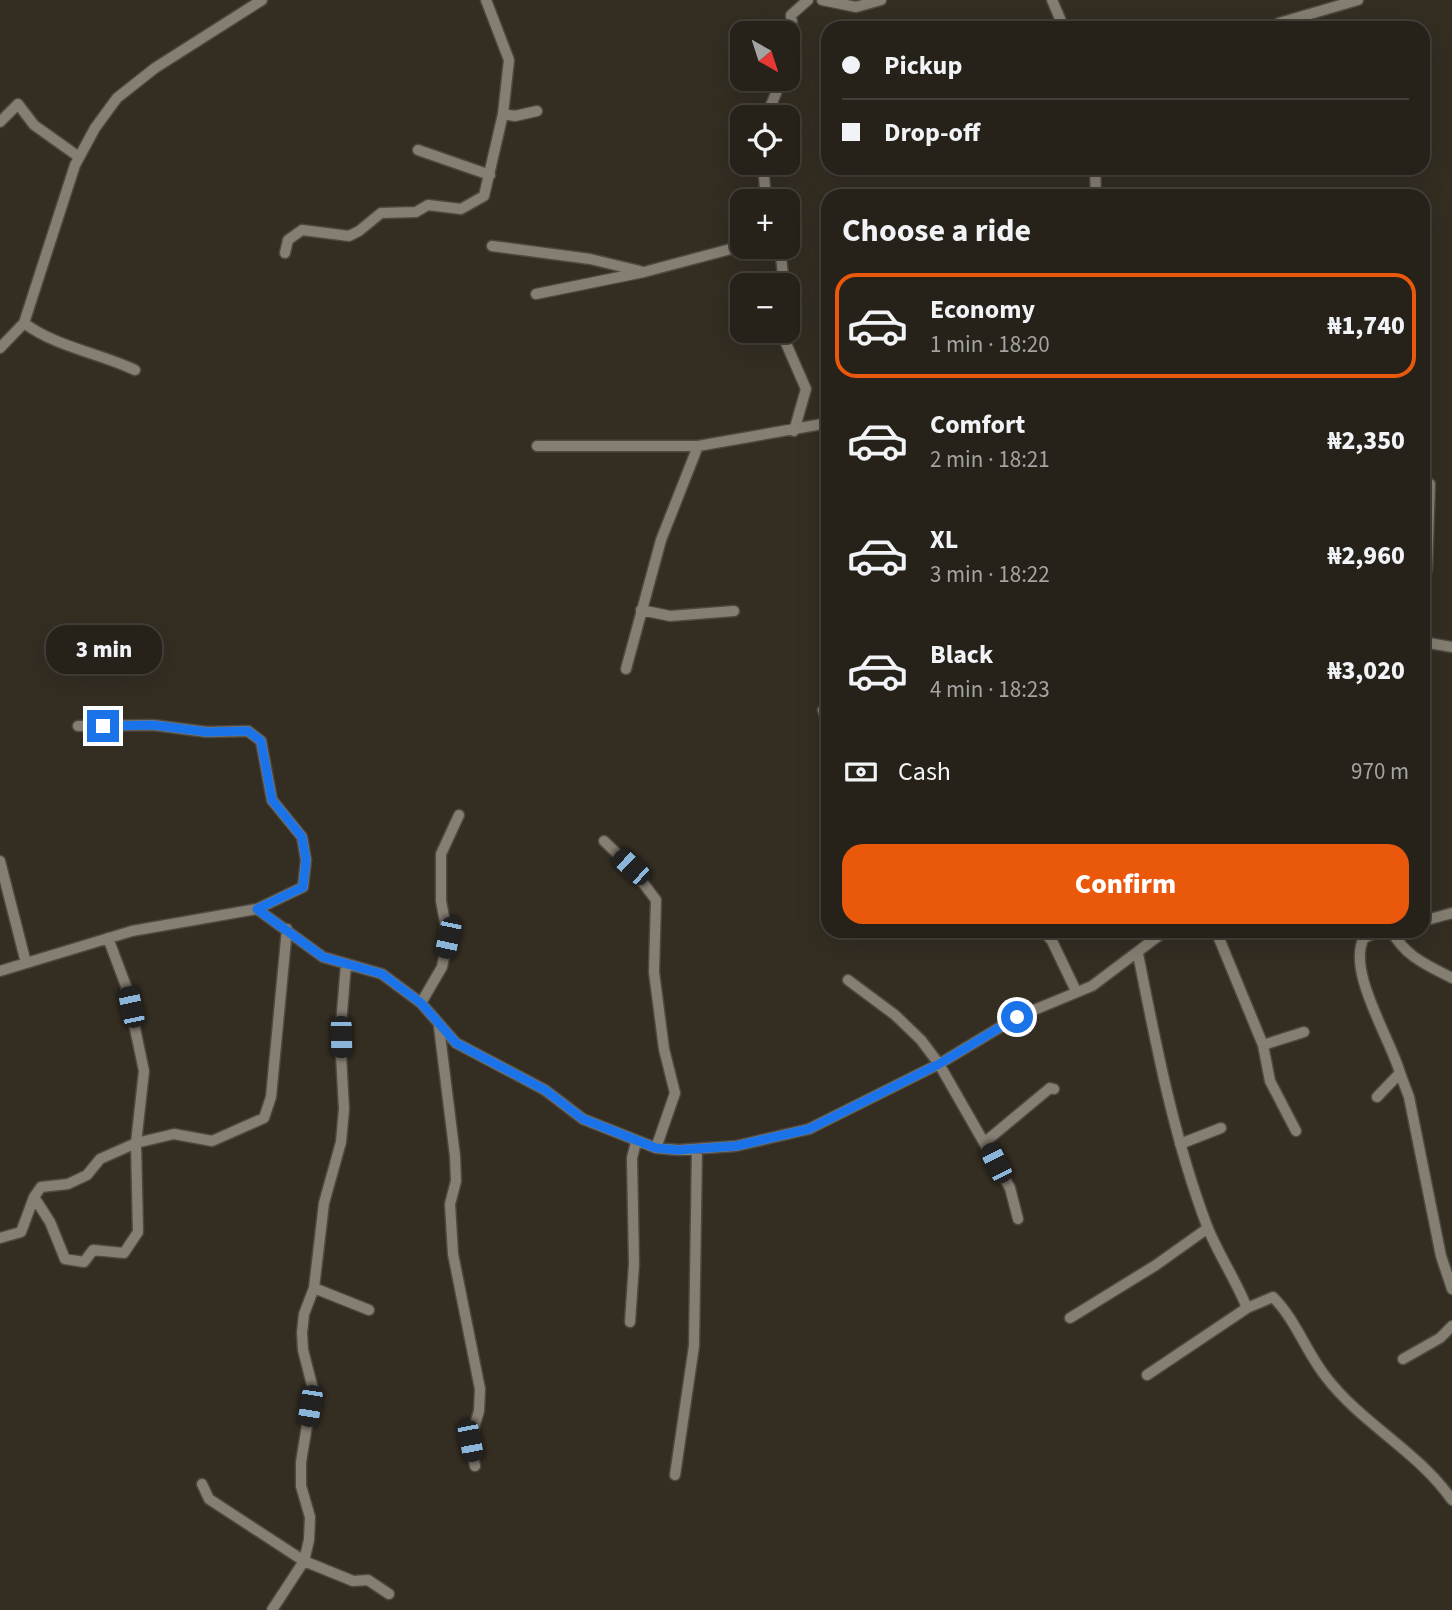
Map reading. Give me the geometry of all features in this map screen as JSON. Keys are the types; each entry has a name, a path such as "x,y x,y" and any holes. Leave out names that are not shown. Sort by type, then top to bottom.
{"street":[{"path":"0,348 24,323 79,157 95,128 117,98 155,68 262,0"},
{"path":"285,253 288,240 302,230 349,236 381,213 416,212 428,205 461,209 474,205 484,196 503,114 509,60 486,0"},
{"path":"792,21 791,15 808,0"},
{"path":"822,0 856,6 881,0"},
{"path":"1052,0 1060,21"},
{"path":"1286,21 1357,0"},
{"path":"0,122 18,104 34,125 79,157"},
{"path":"503,114 515,116 537,111"},
{"path":"418,150 490,175"},
{"path":"492,246 590,259 644,272"},
{"path":"536,294 644,272 730,249"},
{"path":"24,323 56,341 111,358 135,370"},
{"path":"786,343 806,389 794,431"},
{"path":"537,446 698,446 821,425"},
{"path":"626,669 661,540 698,446"},
{"path":"641,610 670,616 734,611"},
{"path":"1430,643 1452,647"},
{"path":"0,971 132,931 257,909 303,887 306,860 302,837 272,800 261,741 248,731 207,732 153,725 78,726"},
{"path":"421,1003 442,967 448,938 441,901 441,854 459,815"},
{"path":"604,841 631,867 656,900 654,972 664,1049 675,1093 656,1148"},
{"path":"0,861 26,963"},
{"path":"257,909 323,957 382,974 421,1003 439,1027 456,1043 545,1090 583,1119 656,1148 736,1146 809,1129 939,1064 1017,1017 1103,980 1157,938"},
{"path":"1430,919 1452,914"},
{"path":"0,1238 21,1233 34,1197 41,1187 68,1184 87,1175 100,1159 136,1143 174,1134 212,1140 264,1118 271,1097 287,929"},
{"path":"34,1197 50,1222 65,1259 84,1262 93,1250 124,1253 138,1232 136,1143 144,1071 126,986 108,938"},
{"path":"1049,938 1076,991"},
{"path":"1219,938 1263,1045 1270,1081 1296,1130"},
{"path":"1366,938 1359,954 1379,1025 1394,1051 1409,1097 1441,1256 1452,1289"},
{"path":"1397,938 1416,959 1452,978"},
{"path":"1138,954 1180,1143 1208,1228 1232,1272 1247,1308"},
{"path":"272,1610 304,1561 309,1540 310,1517 301,1486 301,1462 313,1389 303,1350 302,1333 304,1314 314,1288 324,1203 341,1142 344,1108 341,1037 346,964"},
{"path":"848,980 895,1015 921,1040 939,1064 1010,1188 1018,1219"},
{"path":"439,1027 455,1156 456,1181 450,1204 453,1254 480,1389 479,1411 470,1441 475,1466"},
{"path":"1263,1045 1304,1032"},
{"path":"1377,1097 1400,1073"},
{"path":"985,1142 1050,1088 1054,1089"},
{"path":"1180,1143 1221,1128"},
{"path":"631,1322 634,1264 632,1158 636,1142"},
{"path":"675,1475 694,1346 697,1149"},
{"path":"1070,1318 1156,1265 1208,1228"},
{"path":"314,1288 369,1310"},
{"path":"1146,1375 1247,1308 1273,1297 1295,1325 1325,1377 1364,1416 1428,1469 1452,1500"},
{"path":"1403,1359 1440,1338 1452,1326"},
{"path":"202,1484 209,1499 304,1561 353,1581 368,1580 389,1594"}],"route":[{"path":"103,726 153,725 207,732 248,731 261,741 272,800 302,837 306,860 303,887 280,895 257,909 323,957 382,974 421,1003 439,1027 456,1043 545,1090 583,1119 636,1142 656,1148 678,1150 736,1146 809,1129 939,1064 1017,1017"}]}
